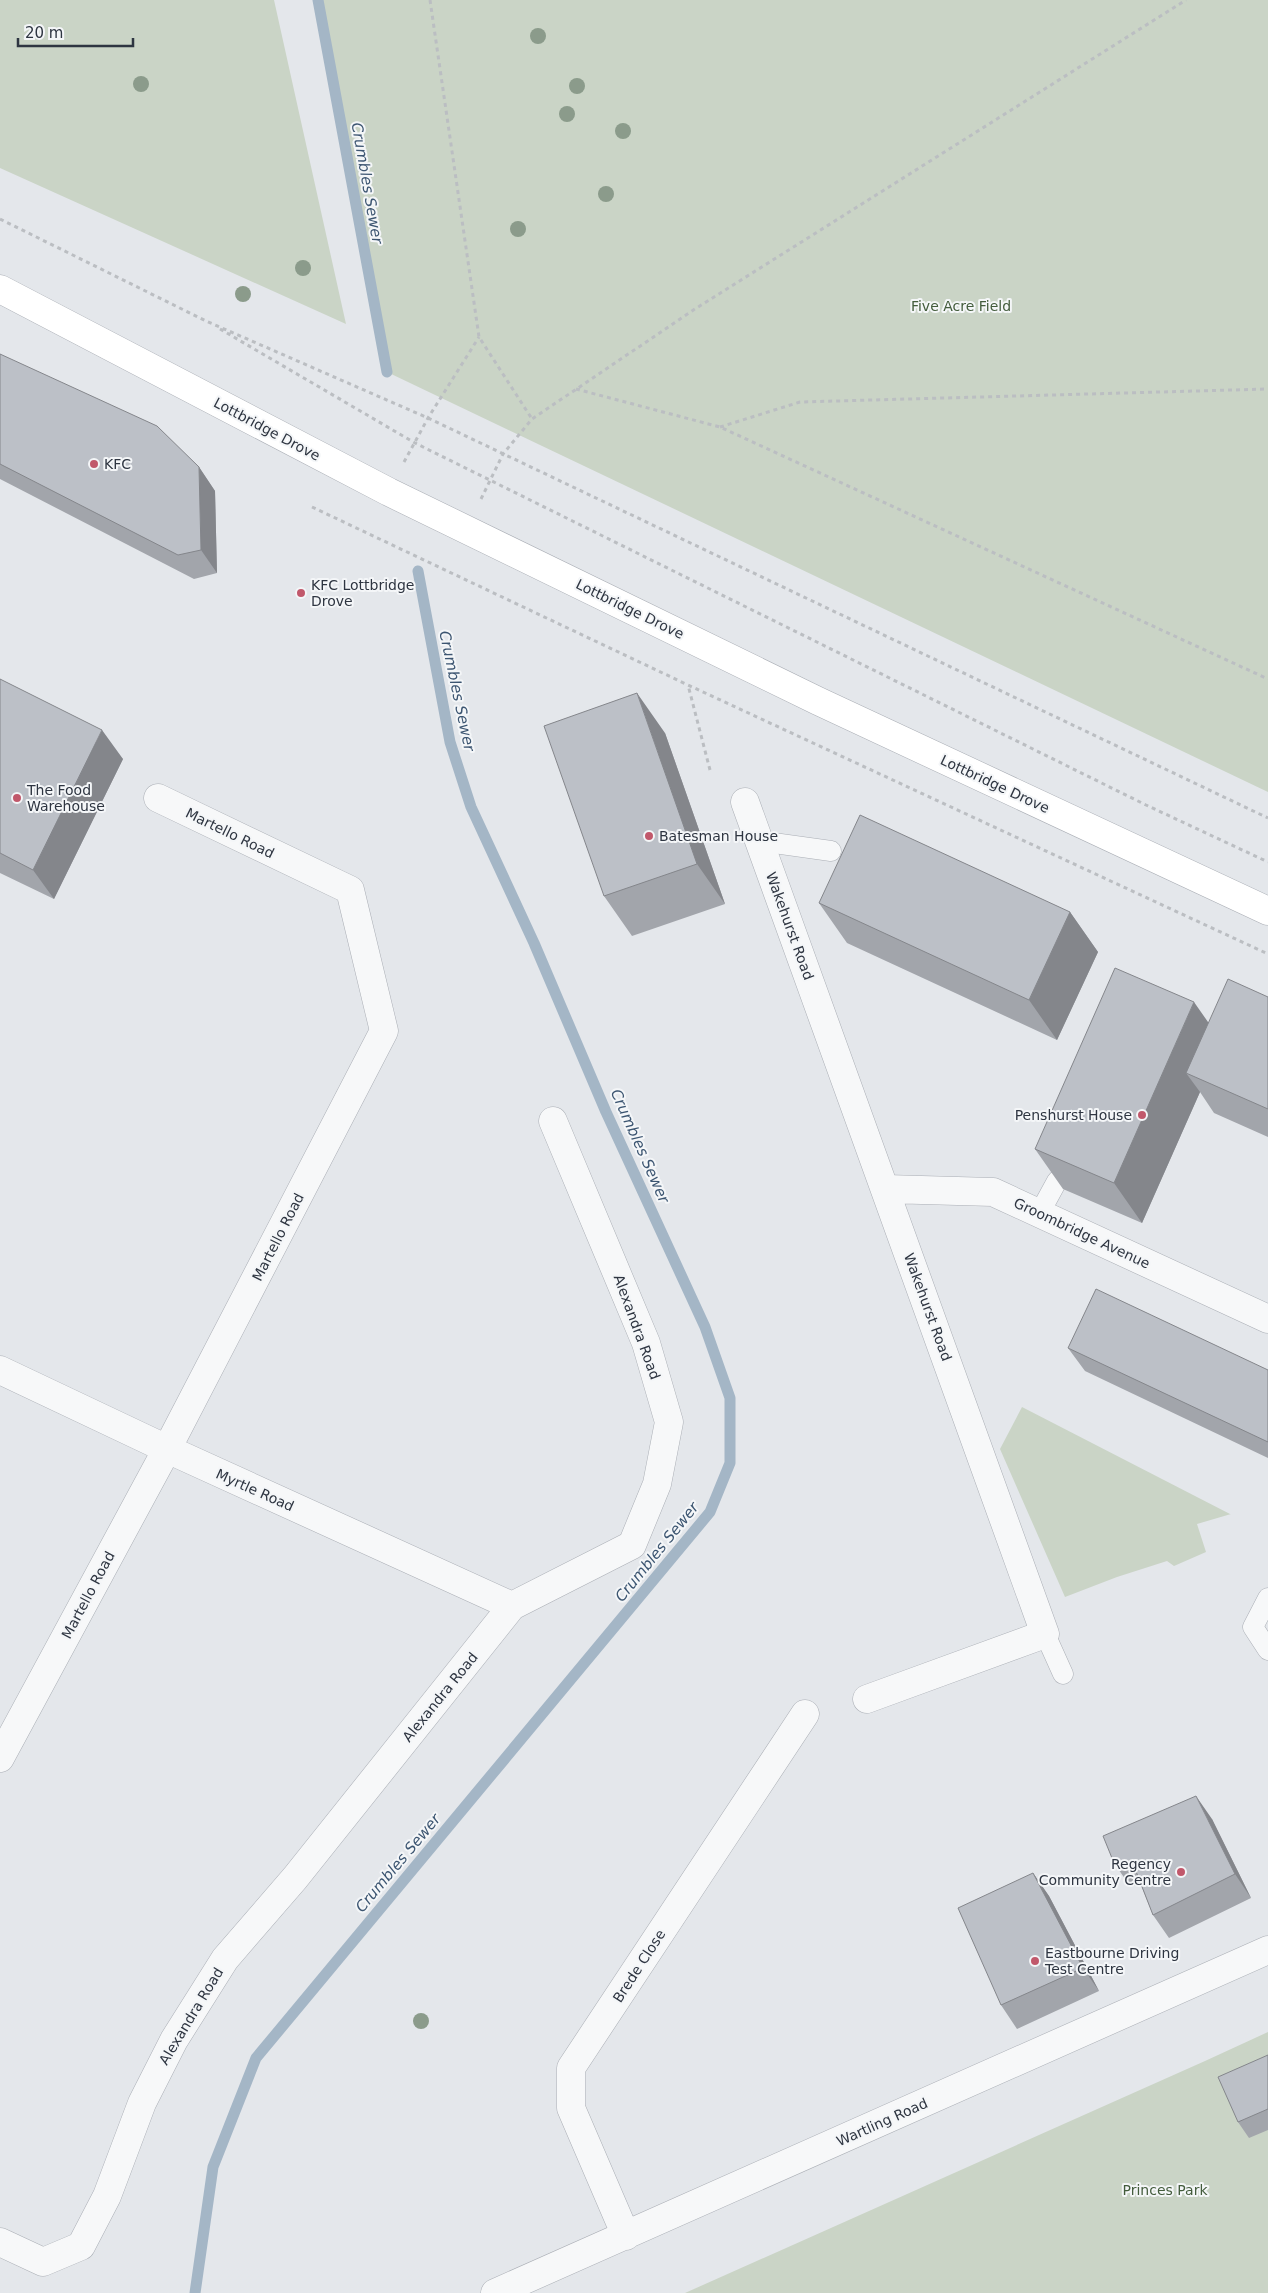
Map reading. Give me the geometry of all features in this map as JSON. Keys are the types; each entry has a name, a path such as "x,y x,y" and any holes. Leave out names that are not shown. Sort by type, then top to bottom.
{"street":[{"name":"Lottbridge Drove","path":"0,289 389,492 818,701 1268,912"},
{"name":"Martello Road","path":"0,1758 167,1450 384,1031 350,890 158,798"},
{"name":"Wakehurst Road","path":"745,802 1045,1634"},
{"name":"Alexandra Road","path":"0,2242 43,2262 81,2246 107,2196 142,2103 174,2040 225,1959 295,1878 512,1606 632,1545 657,1484 669,1422 646,1343 553,1121"},
{"name":"Groombridge Avenue","path":"886,1189 993,1192 1268,1319"},
{"name":"Myrtle Road","path":"0,1370 167,1450 512,1606"},
{"path":"867,1699 1045,1634"},
{"name":"Brede Close","path":"626,2236 571,2108 571,2068 805,1714"},
{"name":"Wartling Road","path":"495,2293 1268,1950"}],"lane":[{"path":"760,841 831,851"},
{"path":"1039,1214 1057,1181"},
{"path":"1268,1598 1253,1627 1268,1650"},
{"path":"1045,1634 1063,1674"}],"path":[{"path":"430,0 479,337 532,419"},
{"path":"466,528 503,454 532,419 695,309 1186,0"},
{"path":"0,219 206,321 428,418 1268,818"},
{"path":"206,321 415,443 1146,805 1268,862"},
{"path":"389,492 428,418 479,337"},
{"path":"576,389 720,427 1268,680"},
{"path":"720,427 800,402 1268,389"},
{"path":"312,506 688,685 1268,954"},
{"path":"688,685 710,770"}],"green space":[{"path":"0,0 274,0 346,324 0,168"},
{"name":"Five Acre Field","path":"318,0 1268,0 1268,792 387,372"},
{"path":"1022,1407 1231,1514 1197,1524 1206,1552 1174,1566 1167,1561 1117,1577 1065,1597 1000,1449"},
{"name":"Princes Park","path":"1268,2032 1268,2293 685,2293 1205,2061"}],"building":[{"name":"KFC","path":"0,354 157,426 199,467 201,550 178,555 0,464"},
{"path":"0,679 102,730 33,870 0,853"},
{"name":"Batesman House","path":"637,693 697,864 604,896 544,726"},
{"path":"860,815 1070,912 1029,1000 819,903"},
{"path":"1115,968 1194,1002 1114,1183 1035,1149"},
{"path":"1228,979 1268,997 1268,1109 1186,1073"},
{"path":"1096,1289 1268,1370 1268,1442 1068,1348"},
{"name":"Regency Community Centre","path":"1196,1796 1235,1874 1153,1915 1132,1861 1114,1863 1103,1836"},
{"name":"Eastbourne Driving Test Centre","path":"1033,1873 1083,1968 1001,2005 958,1908"},
{"path":"1268,2055 1268,2109 1238,2122 1218,2077"}],"waterway":[{"name":"Crumbles Sewer","path":"318,0 387,372"},
{"name":"Crumbles Sewer","path":"195,2293 213,2167 256,2058 710,1512 730,1463 730,1398 705,1327 606,1112 534,943 471,807 450,742 418,571"}],"place":[{"name":"KFC","path":"94,464"},
{"name":"KFC Lottbridge Drove","path":"301,593"},
{"name":"The Food Warehouse","path":"17,798"},
{"name":"Batesman House","path":"649,836"},
{"name":"Penshurst House","path":"1142,1115"},
{"name":"Regency Community Centre","path":"1181,1872"},
{"name":"Eastbourne Driving Test Centre","path":"1035,1961"}]}
